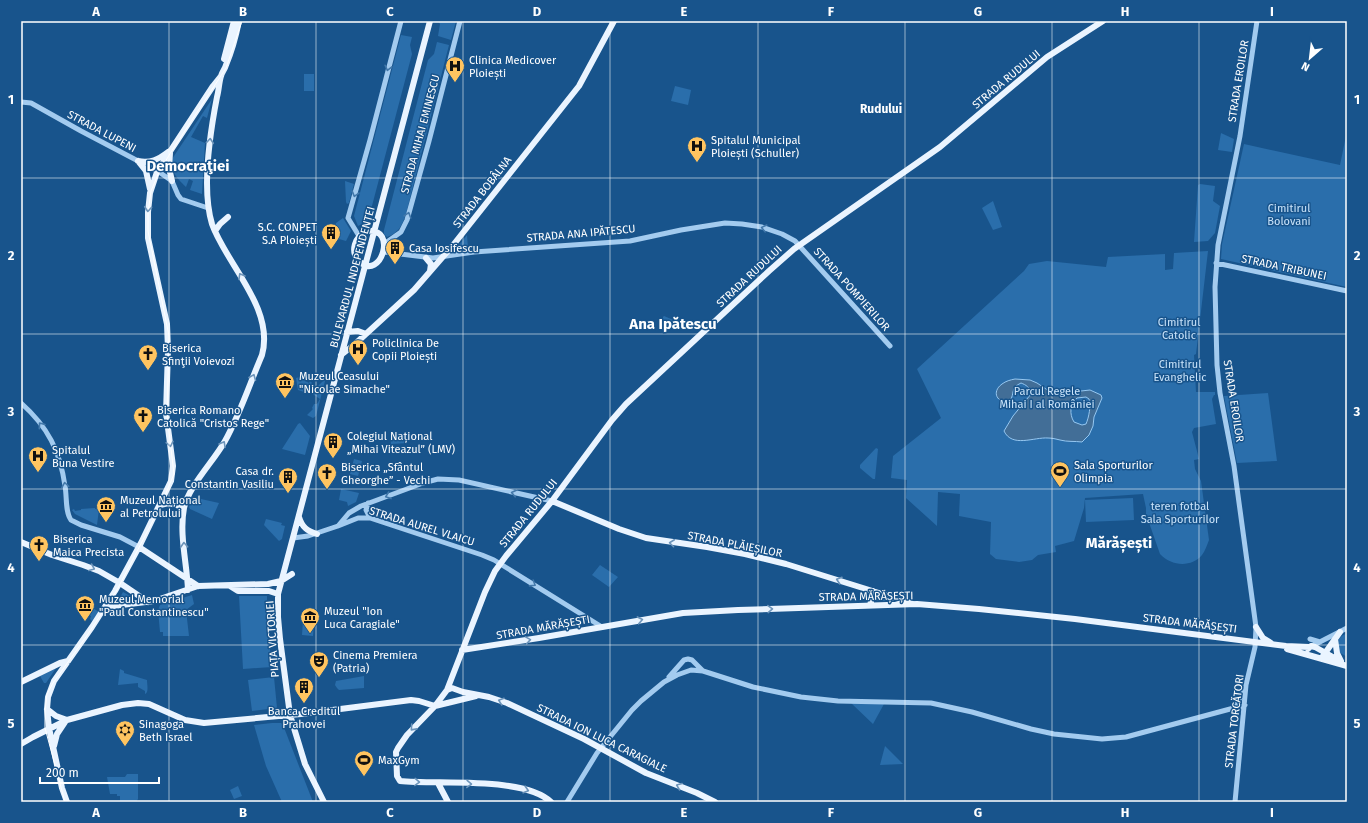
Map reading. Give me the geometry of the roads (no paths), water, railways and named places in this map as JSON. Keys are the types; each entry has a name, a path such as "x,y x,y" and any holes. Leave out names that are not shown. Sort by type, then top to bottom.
{"main road":[{"path":"213,86 224,60 234,21"},
{"path":"188,590 183,539 185,505 193,488 219,452 232,429 262,354 264,345 262,325 256,305 247,286 215,231 208,208 210,142 221,76 238,31 239,21"},
{"name":"BULEVARDUL INDEPENDENȚEI","path":"293,538 430,21"},
{"name":"STRADA BOBÂLNA","path":"341,355 414,290 444,256 579,86 614,21"},
{"name":"STRADA RUDULUI","path":"446,691 486,590 500,564 552,502 612,420 626,404 799,245 935,151 1047,57 1103,21"},
{"path":"67,802 62,788 49,728 47,709 50,689 120,582 160,505 172,476 173,466 166,413 167,324 148,238 147,216 150,193 157,172 170,150 221,76"},
{"path":"138,161 146,162 156,160 170,150"},
{"path":"170,150 169,162 172,181"},
{"path":"138,161 146,171 150,193"},
{"path":"215,231 228,217"},
{"path":"367,231 374,231 380,235 384,244 384,252 377,262 372,265 366,265 360,261 355,254 355,245 359,236 367,231"},
{"path":"426,258 431,264 430,272"},
{"path":"347,332 358,331 366,334"},
{"name":"STRADA PLĂIEȘILOR","path":"552,502 619,529 646,538 714,548 778,562 917,604"},
{"path":"160,505 169,503 185,505"},
{"path":"299,517 303,527 317,534"},
{"name":"PIAȚA VICTORIEI","path":"293,538 278,594 280,639 290,715 303,758 324,802"},
{"path":"21,542 63,559 91,568 120,582 148,602"},
{"path":"139,547 198,586"},
{"path":"105,607 148,602 198,586 268,584 282,581 292,574"},
{"path":"229,586 238,591 269,591 278,594"},
{"path":"870,606 873,591"},
{"name":"STRADA MĂRĂȘEȘTI","path":"462,650 683,613 751,609 917,604 1054,617 1272,644 1315,646 1345,664"},
{"path":"1256,627 1263,638 1272,644"},
{"path":"1315,657 1326,652 1340,632"},
{"path":"1335,639 1337,653 1345,664"},
{"name":"STRADA MĂRĂȘEȘTI","path":"1272,644 1345,664"},
{"path":"1315,646 1318,653 1315,657 1308,651 1315,646"},
{"path":"21,682 68,661"},
{"path":"446,691 445,696 447,700 454,701 459,695 451,680"},
{"name":"STRADA ION LUCA CARAGIALE","path":"446,691 451,688 507,703 601,747 646,773 697,793 714,802"},
{"path":"446,691 435,706 412,729 398,748 396,752 397,778 401,781 511,786 536,792 550,801"},
{"name":"STRADA ION LUCA CARAGIALE","path":"435,706 479,695"},
{"path":"21,744 49,728 67,720 122,705 138,703 149,704 178,718 198,723 290,715 411,700 435,706"},
{"path":"47,709 56,716 67,720"},
{"path":"54,747 57,734 67,720"},
{"path":"440,783 441,790 448,802"}],"street":[{"path":"359,236 348,218 370,140 400,21"},
{"name":"STRADA MIHAI EMINESCU","path":"384,244 401,232 407,220 460,21"},
{"name":"STRADA EROILOR","path":"1256,642 1256,627 1234,466 1219,382 1216,352 1216,263 1218,245 1241,128 1257,21"},
{"name":"STRADA LUPENI","path":"21,102 31,103 172,181"},
{"path":"172,181 181,199 208,208"},
{"name":"STRADA ANA IPĂTESCU","path":"384,252 426,258 474,252 630,241 681,230 725,224 747,225 772,230 789,238 799,245"},
{"name":"STRADA POMPIERILOR","path":"799,245 890,346"},
{"name":"STRADA TRIBUNEI","path":"1216,263 1347,291"},
{"path":"21,403 42,426 57,450 64,474 68,512 71,520 81,525 120,537 139,547"},
{"path":"338,526 349,513 368,503 422,483 438,479 459,480 552,502"},
{"path":"368,503 366,510 370,518"},
{"name":"STRADA AUREL VLAICU","path":"293,538 302,538 317,534 358,518 370,518 482,555 500,564 602,627"},
{"path":"1310,639 1315,646 1347,628"},
{"name":"STRADA TORCĂTORI","path":"1234,802 1246,685 1256,642"},
{"path":"567,802 601,747 637,706 664,682 683,662 689,659 703,670"},
{"path":"683,662 683,667 689,670 703,670 753,687 801,697 838,701 931,703 972,712 1038,731 1079,737 1126,737 1245,705"},
{"path":"664,682 694,667 694,663"},
{"path":"1234,708 1246,685"}],"tram line":[{"path":"65,802 45,728 47,694 117,590 161,505 174,474 167,415 169,336 148,231 148,213 151,191 159,172 171,152 226,68 242,21"}],"place":[{"name":"Clinica Medicover Ploiești","path":"455,83"},
{"name":"Spitalul Municipal Ploiești (Schuller)","path":"697,163"},
{"name":"S.C. CONPET S.A Ploiești","path":"331,250"},
{"name":"Casa Iosifescu","path":"395,265"},
{"name":"Policlinica De Copii Ploiești","path":"358,366"},
{"name":"Biserica Sfinţii Voievozi","path":"148,371"},
{"name":"Muzeul Ceasului \"Nicolae Simache\"","path":"285,399"},
{"name":"Biserica Romano Catolică \"Cristos Rege\"","path":"143,433"},
{"name":"Colegiul Național „Mihai Viteazul” (LMV)","path":"333,459"},
{"name":"Spitalul Buna Vestire","path":"38,473"},
{"name":"Sala Sporturilor Olimpia","path":"1060,488"},
{"name":"Biserica „Sfântul Gheorghe” - Vechi","path":"327,490"},
{"name":"Casa dr. Constantin Vasiliu","path":"288,494"},
{"name":"Muzeul Național al Petrolului","path":"106,523"},
{"name":"Biserica Maica Precista","path":"39,562"},
{"name":"Muzeul Memorial \"Paul Constantinescu\"","path":"85,622"},
{"name":"Muzeul \"Ion Luca Caragiale\"","path":"310,634"},
{"name":"Cinema Premiera (Patria)","path":"319,678"},
{"name":"Banca Creditul Prahovei","path":"304,704"},
{"name":"Sinagoga Beth Israel","path":"125,747"},
{"name":"MaxGym","path":"364,777"}],"district":[{"name":"Rudului","path":"881,109"},
{"name":"Democraţiei","path":"188,166"},
{"name":"Ana Ipătescu","path":"673,324"},
{"name":"Mărășești","path":"1119,543"}],"park label":[{"name":"Cimitirul Bolovani","path":"1289,214"},
{"name":"Cimitirul Catolic","path":"1179,328"},
{"name":"Cimitirul Evanghelic","path":"1180,370"},
{"name":"Parcul Regele Mihai I al României","path":"1047,397"},
{"name":"teren fotbal Sala Sporturilor","path":"1180,512"}]}
